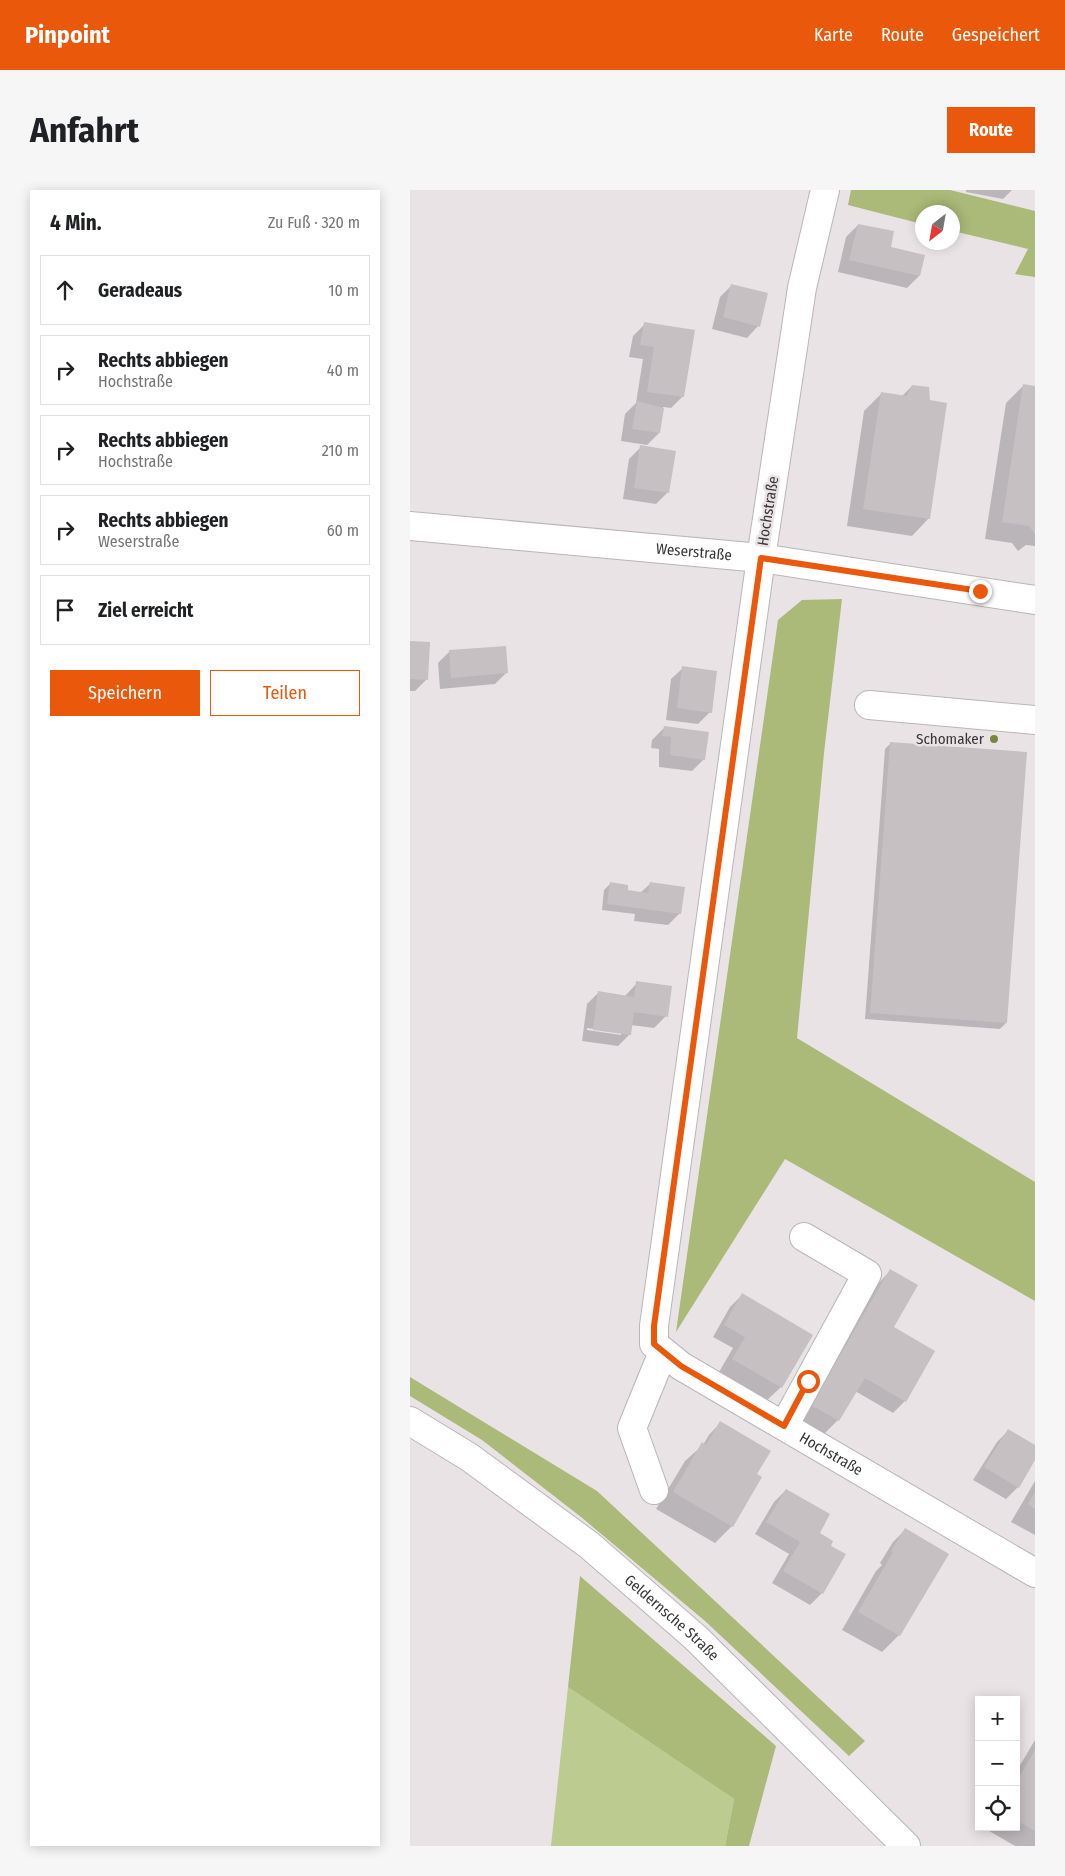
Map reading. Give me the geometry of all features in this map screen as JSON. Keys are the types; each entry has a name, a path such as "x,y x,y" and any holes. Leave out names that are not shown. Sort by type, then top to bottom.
{"street":[{"name":"Hochstraße","path":"825,190 802,288 761,558 654,1326 654,1344 681,1366 1035,1573"},
{"name":"Weserstraße","path":"410,526 761,558 1035,600"},
{"path":"869,705 1035,720"},
{"path":"784,1426 867,1274 804,1237"},
{"path":"654,1490 632,1428 663,1352"},
{"name":"Geldernsche Straße","path":"410,1421 469,1457 589,1545 696,1638 906,1846"}],"green space":[{"path":"851,190 950,190 1035,211 1035,277 1015,274 1028,249 960,233 960,205 915,205 915,222 848,205"},
{"path":"842,599 824,753 797,1038 1035,1182 1035,1301 785,1159 676,1332 778,620 802,600"},
{"path":"410,1377 597,1491 865,1741 849,1756 705,1621 581,1517 482,1440 410,1396"},
{"path":"580,1576 776,1746 749,1846 725,1846 734,1799 568,1687"},
{"path":"568,1687 734,1799 725,1846 551,1846"}],"building":[{"path":"858,224 894,231 891,247 925,255 920,276 849,260"},
{"path":"731,284 768,293 760,327 723,317"},
{"path":"644,322 695,330 684,397 647,392 654,347 640,345"},
{"path":"1023,384 1035,386 1035,534 1029,526 1002,522"},
{"path":"912,385 929,387 930,400 947,403 930,519 863,509 881,392 907,396"},
{"path":"637,401 664,408 660,433 632,429"},
{"path":"640,445 676,451 669,493 634,488"},
{"path":"410,641 430,642 428,680 410,679"},
{"path":"506,646 508,673 451,678 449,650"},
{"path":"682,666 717,671 712,713 677,708"},
{"path":"664,726 709,732 705,760 670,755 671,737 662,736"},
{"path":"890,742 1027,752 1007,1023 870,1013"},
{"path":"610,882 628,885 628,890 648,893 650,882 685,887 681,914 607,904"},
{"path":"636,981 672,986 668,1017 634,1012 631,1035 593,1030 598,991 634,997"},
{"path":"890,1269 918,1285 894,1327 935,1351 906,1402 865,1378 839,1421 811,1405"},
{"path":"742,1293 813,1335 782,1388 732,1359 745,1337 724,1325"},
{"path":"720,1421 771,1451 757,1474 762,1477 733,1527 673,1492 702,1442 706,1445"},
{"path":"1008,1429 1035,1445 1035,1460 1019,1488 984,1467"},
{"path":"786,1489 830,1514 820,1533 833,1541 831,1546 846,1554 823,1594 783,1571 800,1542 766,1522"},
{"path":"1035,1492 1035,1509 1028,1504"},
{"path":"905,1528 949,1554 900,1636 858,1612"},
{"path":"1035,1750 1035,1831 1020,1822 1020,1775"}],"place":[{"name":"Schomaker","path":"994,739"}],"route":[{"path":"808,1381 784,1426 681,1366 654,1344 654,1326 761,558 980,591"}]}
